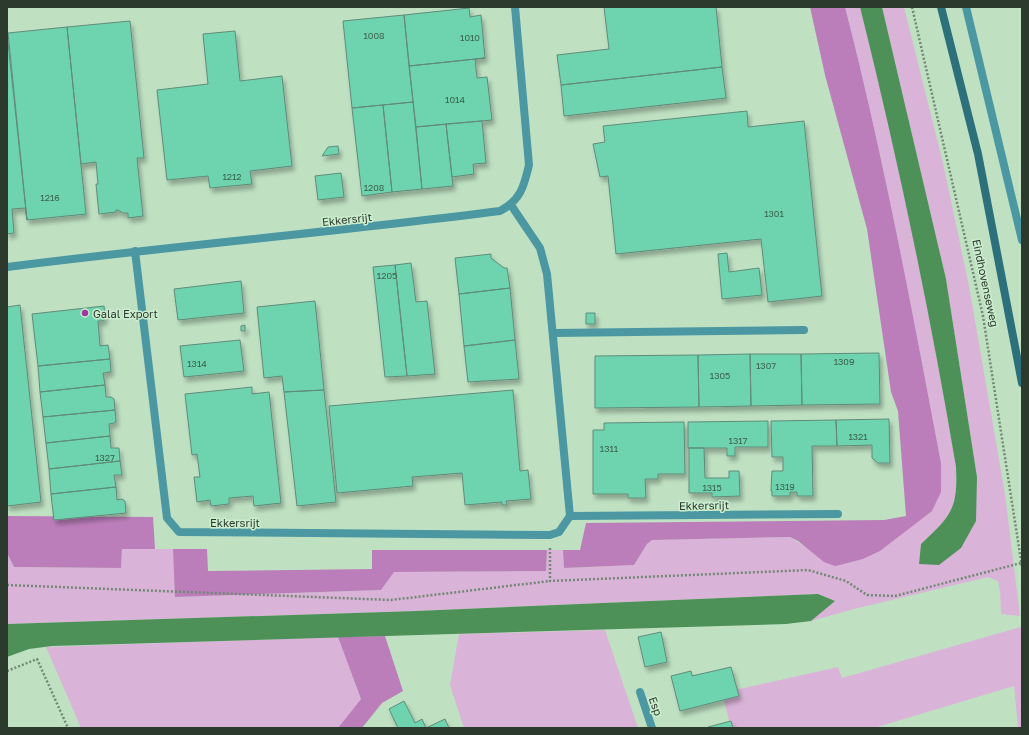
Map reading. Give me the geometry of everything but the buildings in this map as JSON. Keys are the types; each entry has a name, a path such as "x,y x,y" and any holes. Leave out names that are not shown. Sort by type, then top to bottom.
{"main road":[{"name":"Eindhovenseweg","path":"941,7 978,154 1022,383"}],"street":[{"path":"515,7 529,165 524,188 511,205 540,248 547,274 570,516 559,532 550,535"},
{"path":"966,7 1022,240"},
{"name":"Ekkersrijt","path":"7,267 135,251 368,228 500,211 511,205"},
{"name":"Ekkersrijt","path":"135,251 167,518 180,532 550,535"},
{"path":"553,333 804,330"},
{"name":"Ekkersrijt","path":"570,516 838,514"},
{"name":"Esp","path":"640,692 652,728"}],"path":[{"name":"Eindhovenseweg","path":"912,7 983,316 1022,567"},
{"path":"550,535 550,581"},
{"path":"7,585 392,600 550,581 808,570 846,581 868,595 895,596 1021,563"},
{"path":"7,671 37,659 68,728"}],"shaded area":[{"path":"810,7 845,7 885,177 908,291 941,463 941,492 932,511 880,551 863,559 835,566 824,562 798,541 790,537 652,540 647,544 634,565 564,568 563,550 580,550 586,523 884,520 906,516 898,411 891,392 867,229 825,75"},
{"path":"845,7 860,7 888,121 936,351 956,467 956,493 954,502 946,518 921,544 919,564 977,477 946,279 882,7 904,7 943,163 969,286 1005,494 1020,616 1001,614 998,581 988,577 854,609 811,621 834,601 818,594 416,611 7,624 7,553 14,567 121,568 122,549 173,549 176,597 381,590 394,572 546,571 547,550 563,550 564,568 634,565 647,544 652,540 790,537 811,551 844,564 863,559 880,551 898,537 941,463 885,177"},
{"path":"860,7 882,7 946,279 977,477 976,521 961,548 939,565 919,564 921,544 939,526 950,511 956,493 956,467 912,236"},
{"path":"7,516 153,517 155,549 122,549 121,568 14,567 7,553"},
{"path":"173,549 207,549 208,571 372,569 372,550 547,550 546,571 394,572 381,590 175,597"},
{"path":"818,594 835,601 811,621 786,624 52,646 29,649 7,657 7,624 416,611"},
{"path":"1021,627 1022,728 1018,728 1014,686 874,728 731,728 722,693 838,667 842,678"},
{"path":"605,630 638,728 464,728 450,685 459,634"},
{"path":"385,636 403,691 382,703 362,728 338,728 361,699 338,637"},
{"path":"338,637 361,699 338,728 81,728 46,647"}],"place":[{"name":"Galal Export","path":"85,313"}]}
